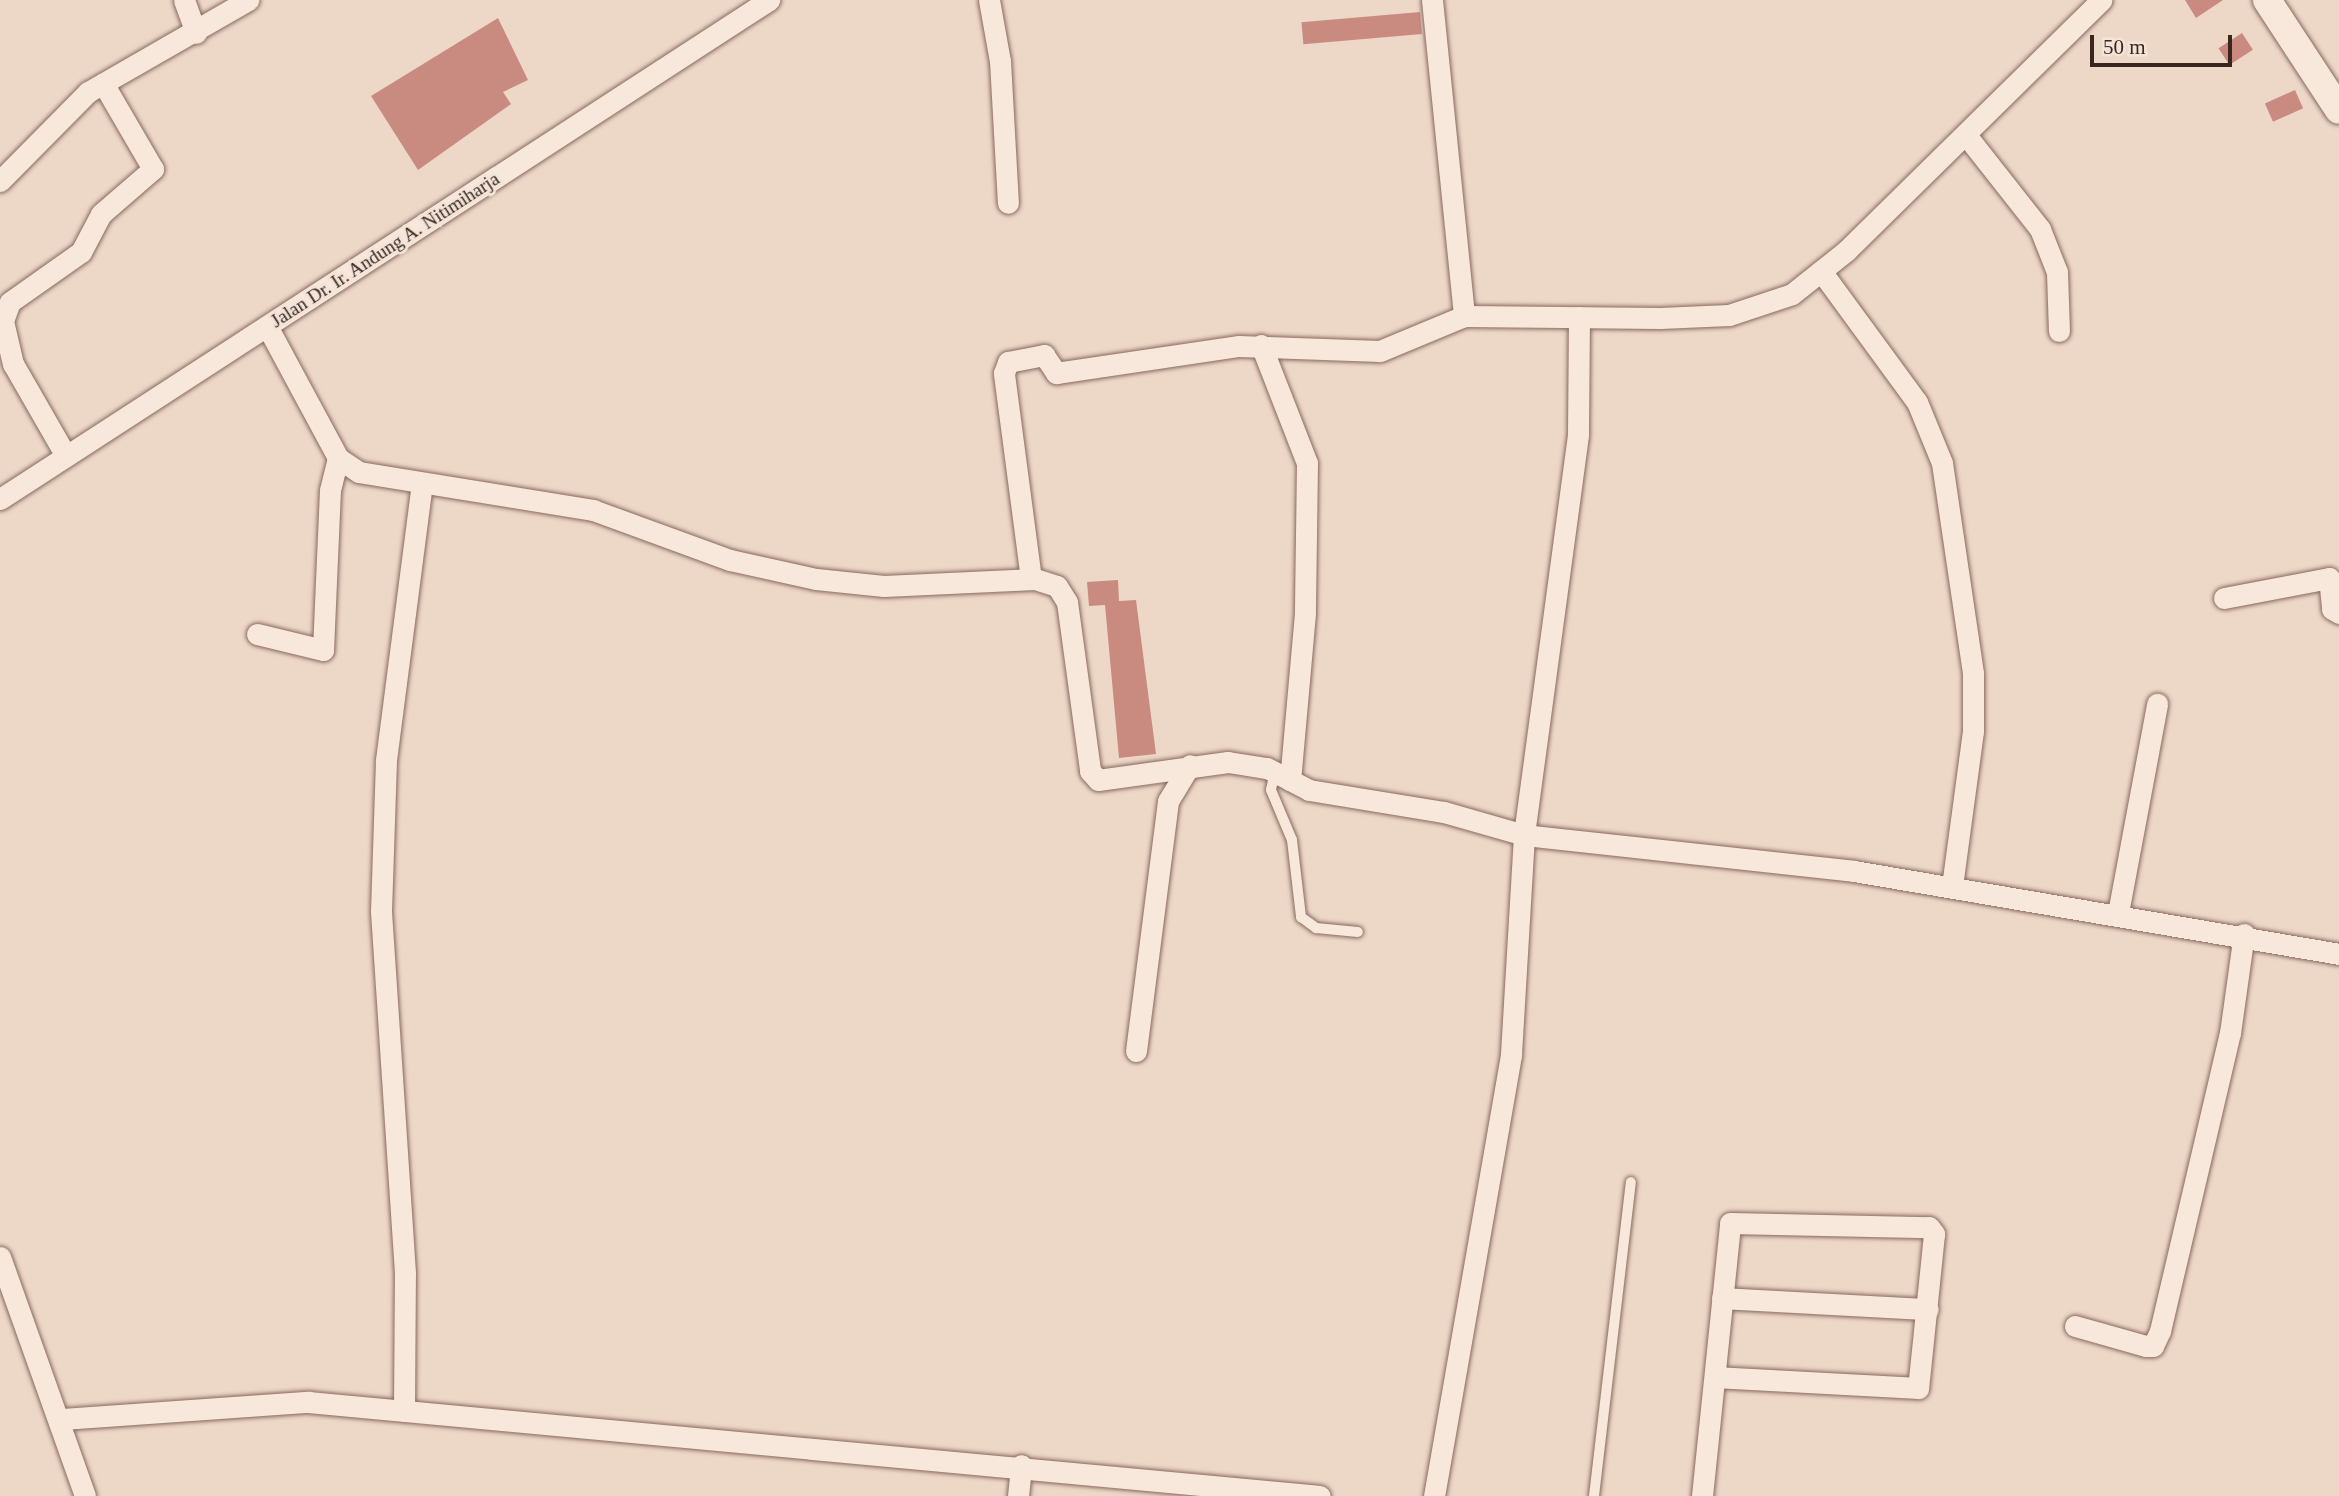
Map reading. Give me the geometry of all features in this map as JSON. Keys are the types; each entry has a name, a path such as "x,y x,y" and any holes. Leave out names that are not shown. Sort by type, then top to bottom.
{"main road":[{"path":"2267,0 2339,110"}],"street":[{"path":"184,0 197,33"},
{"path":"0,181 62,112 103,83 197,33 248,0"},
{"name":"Jalan Dr. Ir. Andung A. Nitimiharja","path":"0,499 769,0"},
{"path":"989,0 1000,61 1008,203"},
{"path":"1432,0 1464,316"},
{"path":"1031,579 1004,373 1008,362 1044,355 1056,373 1261,345 1380,351 1464,316 1729,315 1792,294 1821,271 1966,135 2101,0"},
{"path":"66,456 13,364 3,321 10,302 84,249 101,214 153,169 103,83"},
{"path":"1966,135 2039,229 2057,272 2059,331"},
{"path":"1821,271 1917,402 1942,463 1973,673 1973,731 1952,886"},
{"path":"1434,1496 1511,1055 1524,835 1578,435 1579,317"},
{"path":"267,326 338,458 359,472 593,510 730,560 816,579 884,586 1031,579 1057,586 1067,602 1090,771 1098,780 1110,783 1189,765 1228,762 1282,776 1309,790 1444,813 1524,835 1952,886 2244,934 2339,954"},
{"path":"1261,345 1307,463 1305,612 1282,776"},
{"path":"257,634 323,650 330,490 338,458"},
{"path":"404,1411 405,1273 381,911 386,760 422,483"},
{"path":"2224,598 2329,578 2332,609 2339,613"},
{"path":"2118,913 2157,704"},
{"path":"1136,1051 1168,801 1189,765"},
{"path":"2075,1326 2146,1346 2160,1331 2230,1033 2244,934"},
{"path":"1702,1496 1722,1298 1725,1235 1738,1219 1929,1227 1935,1248 1920,1382 1911,1392 1715,1377"},
{"path":"0,1257 62,1419 85,1496"},
{"path":"1722,1298 1928,1309"},
{"path":"62,1419 308,1402 1021,1465 1320,1496"},
{"path":"1018,1496 1021,1465"}],"lane":[{"path":"1282,776 1271,790 1292,841 1301,917 1316,928 1358,932"},
{"path":"1594,1496 1632,1182"}],"building":[{"path":"2185,0 2223,0 2196,18"},
{"path":"1420,12 1422,34 1303,44 1301,22"},
{"path":"498,18 528,80 503,92 511,104 418,170 371,96"},
{"path":"2242,33 2253,50 2229,65 2219,48"},
{"path":"2295,90 2303,108 2273,122 2265,103"},
{"path":"1118,580 1119,601 1136,600 1156,754 1119,758 1105,605 1089,606 1087,582"}]}
